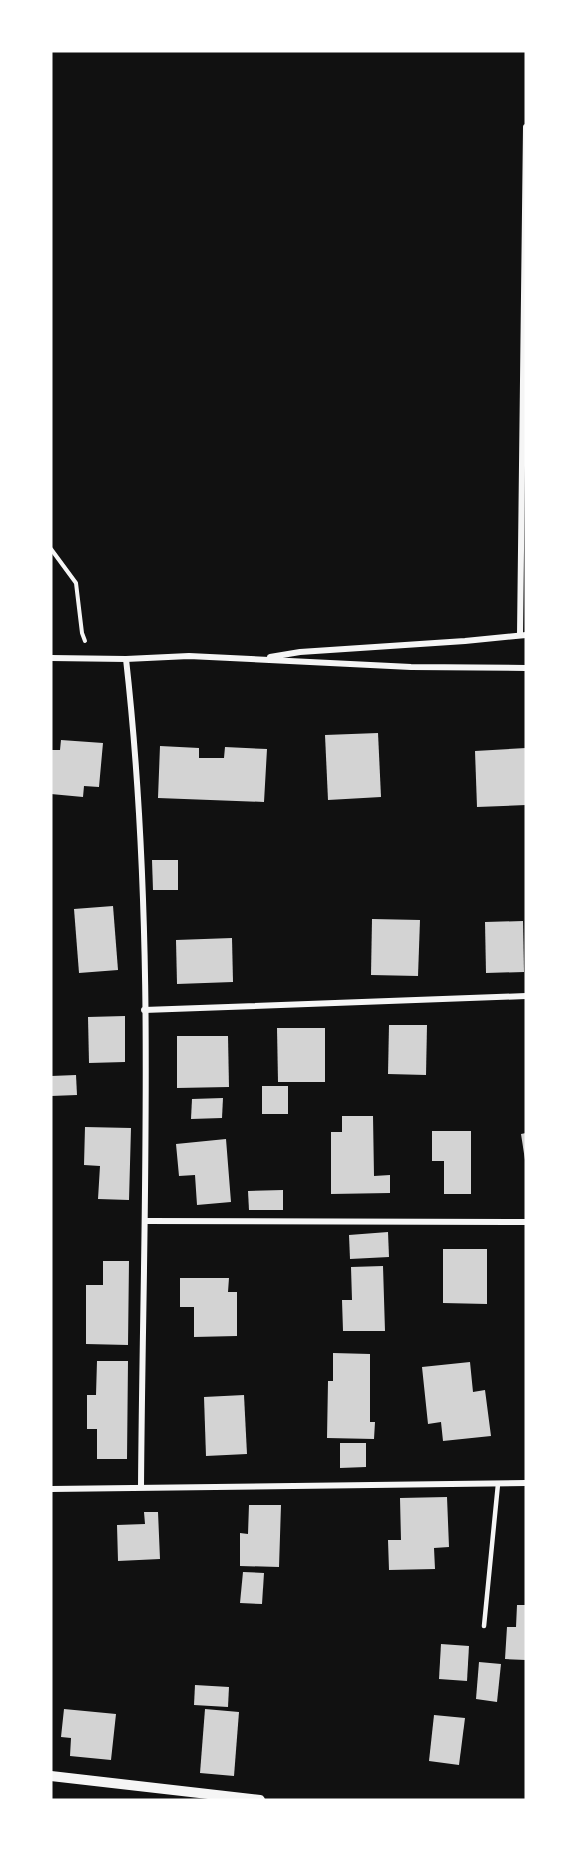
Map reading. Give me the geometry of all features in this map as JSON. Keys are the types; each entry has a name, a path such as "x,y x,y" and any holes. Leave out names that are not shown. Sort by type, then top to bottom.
{"street":[{"path":"260,659 300,652 523,635 526,127"},
{"path":"51,658 126,659 189,656 379,666 526,668"},
{"path":"126,659 139,793 144,916 146,1221 141,1487"},
{"path":"144,1010 526,996"},
{"path":"146,1221 526,1222"},
{"path":"51,1489 526,1483"},
{"path":"51,1776 260,1800"}],"lane":[{"path":"484,1626 498,1484"}],"path":[{"path":"51,549 76,583 82,633 93,659"}],"building":[{"path":"378,733 381,797 328,800 325,735"},
{"path":"61,740 103,743 99,787 84,786 83,797 51,794 51,750 60,750"},
{"path":"160,746 199,748 199,758 224,758 225,747 267,749 264,802 158,798"},
{"path":"526,748 526,805 477,807 475,751"},
{"path":"152,860 178,860 178,890 153,890"},
{"path":"113,906 118,970 79,973 74,909"},
{"path":"372,919 420,920 418,976 371,975"},
{"path":"523,921 524,972 486,973 485,922"},
{"path":"232,938 233,982 177,984 176,940"},
{"path":"125,1016 125,1062 89,1063 88,1017"},
{"path":"389,1025 427,1025 426,1075 388,1074"},
{"path":"277,1028 325,1028 325,1082 278,1082"},
{"path":"177,1036 228,1036 229,1087 177,1088"},
{"path":"76,1075 77,1095 51,1096 51,1076"},
{"path":"262,1086 288,1086 288,1114 262,1114"},
{"path":"223,1098 222,1118 191,1119 192,1099"},
{"path":"342,1116 373,1116 374,1176 390,1175 390,1193 331,1194 331,1132 342,1132"},
{"path":"85,1127 131,1128 129,1200 98,1199 100,1166 84,1165"},
{"path":"432,1131 471,1131 471,1194 444,1194 444,1161 432,1161"},
{"path":"526,1133 526,1160 525,1160 521,1134"},
{"path":"226,1139 231,1202 197,1205 195,1175 179,1176 176,1144"},
{"path":"283,1190 283,1210 249,1210 248,1191"},
{"path":"388,1232 389,1257 350,1259 349,1235"},
{"path":"443,1249 487,1249 487,1304 443,1303"},
{"path":"103,1261 129,1261 128,1345 86,1344 86,1285 103,1285"},
{"path":"383,1266 385,1331 343,1331 342,1300 352,1300 351,1267"},
{"path":"180,1278 229,1278 228,1292 237,1292 237,1336 194,1337 194,1307 180,1307"},
{"path":"333,1353 370,1354 370,1422 375,1422 374,1439 327,1438 328,1381 333,1381"},
{"path":"97,1361 128,1361 127,1459 97,1459 97,1429 87,1429 87,1395 96,1395"},
{"path":"470,1362 473,1392 485,1390 491,1436 443,1441 441,1422 428,1424 422,1367"},
{"path":"244,1395 247,1454 206,1456 204,1397"},
{"path":"340,1443 366,1443 366,1467 340,1468"},
{"path":"447,1497 449,1547 434,1548 435,1569 389,1570 388,1540 401,1540 400,1498"},
{"path":"249,1505 281,1505 279,1567 240,1566 240,1533 248,1534"},
{"path":"144,1512 158,1512 160,1559 118,1561 117,1525 145,1524"},
{"path":"243,1572 264,1573 262,1604 240,1603"},
{"path":"517,1605 526,1605 526,1660 505,1659 507,1627 516,1627"},
{"path":"441,1644 469,1646 467,1681 439,1679"},
{"path":"479,1662 501,1664 497,1702 476,1699"},
{"path":"195,1685 229,1687 228,1707 194,1705"},
{"path":"64,1709 116,1714 111,1760 70,1756 71,1738 61,1737"},
{"path":"205,1709 239,1712 234,1776 200,1773"},
{"path":"434,1715 465,1718 459,1765 429,1761"}]}
